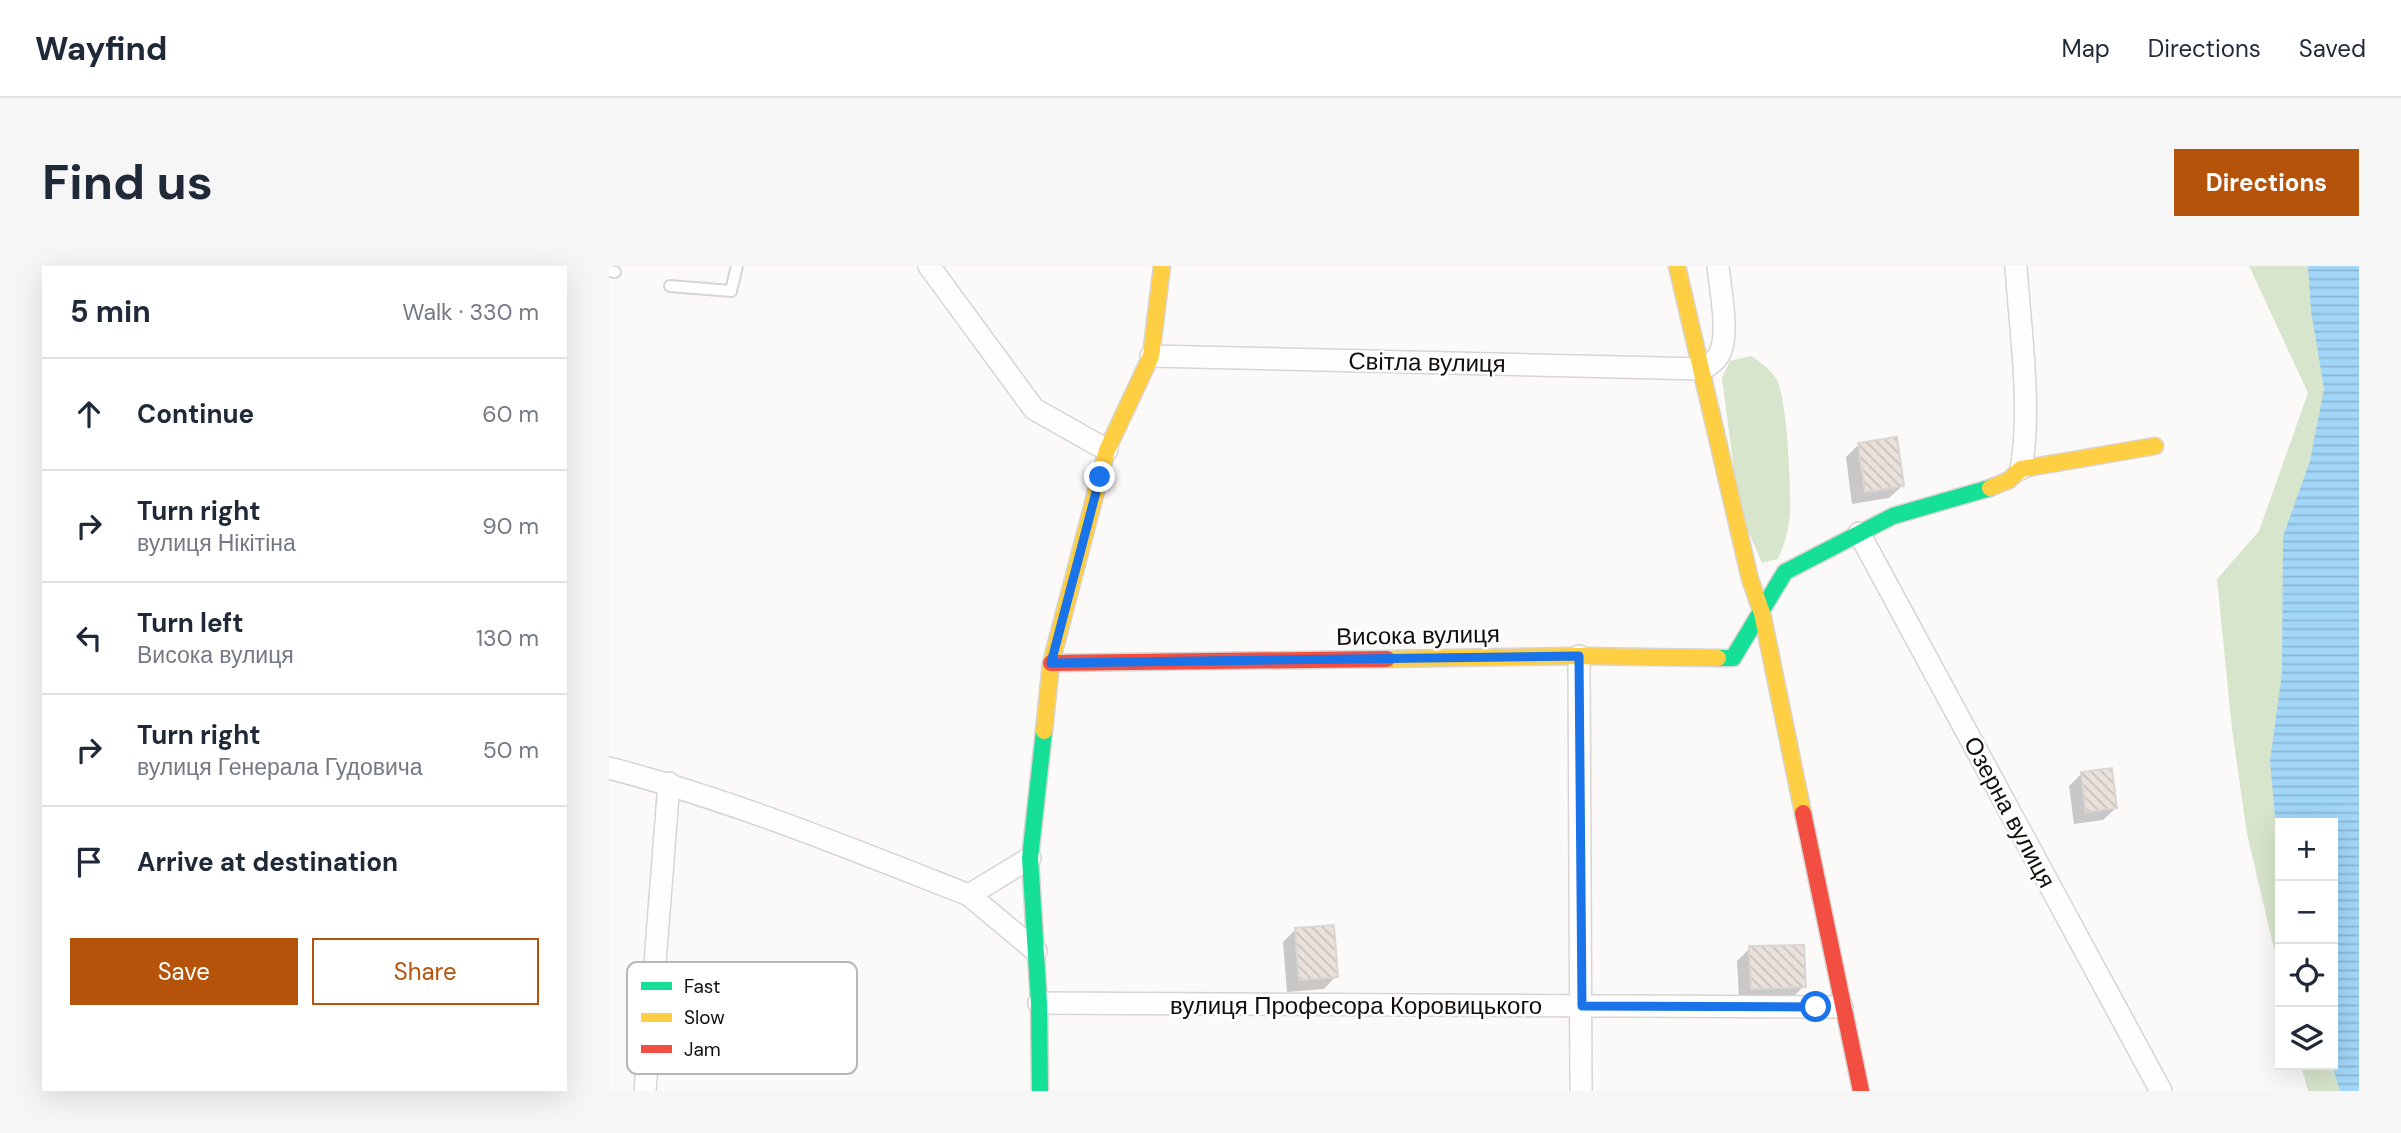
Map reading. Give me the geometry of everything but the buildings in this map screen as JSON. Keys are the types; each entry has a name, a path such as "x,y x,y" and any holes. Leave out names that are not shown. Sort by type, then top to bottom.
{"street":[{"path":"929,266 1034,409 1107,450"},
{"path":"1040,1091 1039,1003 1030,858 1051,663 1107,450 1151,356 1162,266"},
{"path":"1677,266 1750,579 1762,613 1861,1091"},
{"path":"1702,369 1710,365 1719,354 1722,342 1723,319 1718,266"},
{"path":"2016,266 2025,417 2025,449 2021,469"},
{"name":"Світла вулиця","path":"1151,356 1702,369"},
{"path":"1762,613 1785,572 1893,516 1998,484 2008,480 2021,469 2155,446"},
{"name":"Озерна вулиця","path":"1859,533 2161,1091"},
{"name":"Висока вулиця","path":"1051,663 1579,656 1733,658 1762,613"},
{"path":"1579,656 1581,1091"},
{"path":"609,768 669,783 969,895 1036,951"},
{"path":"655,962 669,783"},
{"path":"969,895 1030,858"},
{"name":"вулиця Професора Коровицького","path":"1039,1003 1842,1007"}],"lane":[{"path":"670,286 731,291 737,266"}],"green space":[{"path":"2249,266 2359,266 2359,1091 2308,1091 2302,1070 2338,1070 2338,818 2275,818 2275,953 2247,834 2232,729 2217,579 2259,531 2308,393"},
{"path":"1751,356 1770,371 1780,388 1789,464 1790,512 1783,548 1778,559 1762,563 1747,528 1736,486 1722,378 1730,361"}],"water":[{"path":"2308,266 2359,266 2359,1091 2340,1091 2334,1070 2338,1070 2338,818 2275,818 2270,761 2282,673 2283,536 2310,461 2324,389 2311,311"}],"traffic: fast":[{"path":"1718,658 1733,658 1785,572 1893,516 1990,488"},
{"path":"1040,1091 1039,1003 1030,858 1044,731"}],"traffic: slow":[{"path":"1044,731 1051,663 1107,450 1151,356 1162,266"},
{"path":"1677,266 1750,579 1762,613 1803,813"},
{"path":"1990,488 2009,480 2021,469 2155,446"},
{"path":"1387,659 1579,656 1718,658"}],"traffic: jam":[{"path":"1051,663 1387,659"},
{"path":"1803,813 1861,1091"}],"route":[{"path":"1100,477 1051,663 1579,656 1582,1006 1816,1007"}]}
